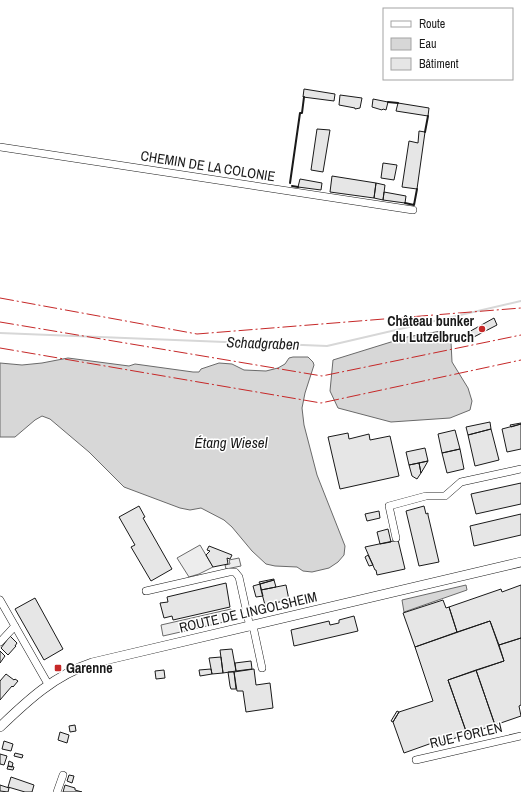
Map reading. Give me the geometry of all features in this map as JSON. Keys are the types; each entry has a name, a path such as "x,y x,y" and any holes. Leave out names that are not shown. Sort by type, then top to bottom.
{"main road":[{"name":"ROUTE DE LINGOLSHEIM","path":"0,727 48,684 71,671 99,661 521,562"}],"street":[{"name":"CHEMIN DE LA COLONIE","path":"0,147 413,210"},
{"path":"396,538 389,506 426,496 445,496 461,482 521,469"},
{"path":"146,591 229,572 235,572 239,577 262,668"},
{"path":"0,600 48,684"},
{"path":"0,642 15,626"},
{"name":"RUE FORLEN","path":"416,760 521,736"},
{"path":"57,792 63,775"}],"shaded area":[{"path":"200,545 213,567 189,577 177,558"},
{"path":"239,558 241,566 226,569 225,565 230,564 229,560"},
{"path":"231,609 233,620 163,636 161,625"}],"water":[{"path":"441,331 446,339 451,342 452,362 468,388 472,401 470,410 450,418 391,422 338,408 330,391 333,360 407,337"},
{"name":"Étang Wiesel","path":"308,357 314,365 302,408 304,425 317,475 345,546 344,555 338,562 329,568 312,572 303,571 297,567 266,564 224,520 201,508 190,510 180,508 124,487 89,452 50,419 42,416 15,437 0,437 0,363 22,365 68,358 129,366 135,364 193,372 199,372 201,369 219,363 232,364 244,370 266,371 278,368 285,364 289,358"},
{"path":"466,585 467,590 404,612 402,600"}],"building":[{"path":"304,89 335,94 334,101 303,97"},
{"path":"340,95 362,98 360,108 355,109 339,105"},
{"path":"373,99 388,102 386,110 372,107"},
{"path":"398,103 429,108 428,116 396,111"},
{"path":"317,129 330,130 323,172 311,170"},
{"path":"419,131 425,132 417,189 402,187 409,141 418,143"},
{"path":"383,163 397,165 394,180 381,178"},
{"path":"332,176 376,183 374,198 330,192"},
{"path":"300,179 322,183 321,190 298,187"},
{"path":"376,183 385,185 383,200 374,198"},
{"path":"384,192 406,196 405,203 383,200"},
{"name":"Château bunker du Lutzelbruch","path":"494,318 497,325 470,339 467,333"},
{"path":"490,422 491,429 468,435 466,427"},
{"path":"521,423 511,427 510,425"},
{"path":"521,424 521,449 507,452 502,429"},
{"path":"491,429 499,460 475,466 468,435"},
{"path":"455,430 460,449 442,453 438,434"},
{"path":"348,433 349,439 369,434 370,440 390,436 399,476 340,489 328,437"},
{"path":"425,448 428,461 409,465 406,452"},
{"path":"460,449 464,469 447,473 442,453"},
{"path":"428,461 424,468 421,473 419,463"},
{"path":"419,463 421,473 417,479 412,476 409,465"},
{"path":"521,483 521,504 476,514 471,494"},
{"path":"139,506 145,517 143,518 172,569 151,581 131,547 135,545 119,517"},
{"path":"424,506 426,514 428,513 439,562 419,566 406,511"},
{"path":"379,511 380,518 367,521 365,514"},
{"path":"521,514 521,535 474,546 470,526"},
{"path":"388,529 391,542 380,544 377,532"},
{"path":"398,540 405,569 377,575 365,547"},
{"path":"209,546 232,555 230,559 227,558 228,564 213,567 206,555 210,551 207,550"},
{"path":"368,555 373,565 369,566 365,557"},
{"path":"274,579 260,584 259,582"},
{"path":"274,580 276,587 261,590 260,584"},
{"path":"226,583 230,607 173,620 172,616 164,618 160,603 168,602 167,597"},
{"path":"260,584 263,596 256,597 253,586"},
{"path":"286,585 289,600 265,605 261,590"},
{"path":"521,585 521,638 499,645 490,621 457,632 449,607 501,589 502,592"},
{"path":"35,598 63,649 44,660 15,609"},
{"path":"443,600 446,608 449,607 457,632 415,647 403,613"},
{"path":"354,616 358,631 294,646 291,630 329,621 330,625 339,623 339,620"},
{"path":"490,621 504,661 448,680 467,734 432,746 432,743 404,753 393,722 399,712 433,701 415,647"},
{"path":"10,636 17,643 8,655 1,648"},
{"path":"521,638 521,705 519,706 521,716 495,725 476,670 504,661 499,645"},
{"path":"232,649 236,671 223,673 220,650"},
{"path":"0,651 5,656 0,663"},
{"path":"221,657 223,673 212,674 209,658"},
{"path":"251,661 252,669 236,671 235,663"},
{"path":"211,669 212,674 200,676 199,670"},
{"path":"254,669 256,685 270,683 273,708 246,712 243,691 237,691 234,672"},
{"path":"164,670 165,678 156,679 155,671"},
{"path":"476,670 495,725 467,734 448,680"},
{"path":"228,672 234,672 236,689 231,689"},
{"path":"6,674 18,681 0,700 0,681"},
{"path":"397,711 399,712 393,722 391,721"},
{"path":"75,725 76,731 70,732 69,726"},
{"path":"60,732 69,735 67,743 58,740"},
{"path":"4,741 13,744 11,751 2,749"},
{"path":"15,753 23,755 22,758 14,756"},
{"path":"0,754 7,756 4,765 0,764"},
{"path":"9,761 13,763 12,767 8,766"},
{"path":"8,766 14,767 13,770 7,769"},
{"path":"69,775 74,776 72,783 67,781"},
{"path":"11,777 34,785 32,792 25,792 8,787"},
{"path":"0,785 9,788 8,792 0,791"},
{"path":"65,785 75,788 75,790 82,792 63,792"}],"waterway":[{"name":"Schadgraben","path":"0,333 327,346 521,301"}],"wall":[{"path":"290,183 300,113 302,113 304,97"},
{"path":"388,102 398,103"},
{"path":"425,132 428,116"},
{"path":"292,186 298,187"},
{"path":"405,203 414,205 417,189"}],"power":[{"path":"0,298 197,334 521,308"},
{"path":"0,322 322,376 521,335"},
{"path":"0,348 321,403 521,360"}],"place":[{"name":"Château bunker du Lutzelbruch","path":"482,329"},
{"name":"Garenne","path":"58,668"}]}
